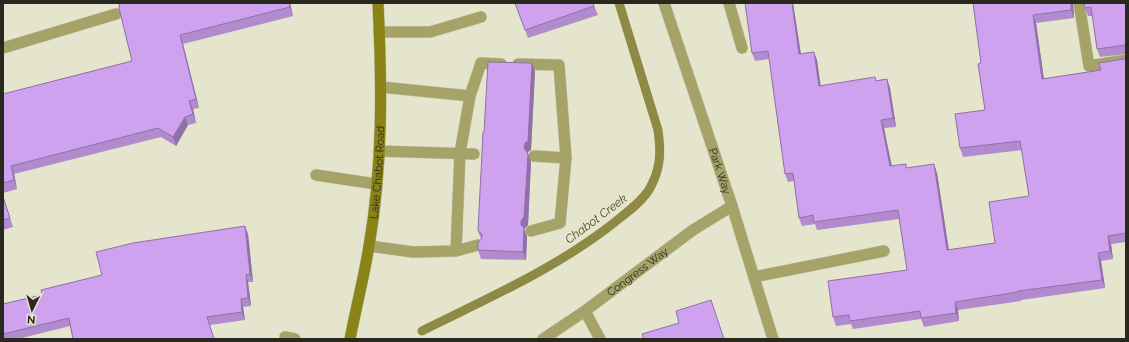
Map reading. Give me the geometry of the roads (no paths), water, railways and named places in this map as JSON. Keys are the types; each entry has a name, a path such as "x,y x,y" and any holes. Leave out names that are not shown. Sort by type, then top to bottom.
{"main road":[{"name":"Lake Chabot Road","path":"350,339 369,246 379,151 381,87 378,3"}],"street":[{"name":"Park Way","path":"664,3 732,206 773,339"},
{"path":"729,3 742,48"},
{"path":"1079,3 1089,66 1126,60"},
{"path":"3,48 116,14"},
{"path":"379,32 430,32 481,17"},
{"path":"456,251 460,153 470,96 481,63 559,65 566,158 560,223 531,230"},
{"path":"381,87 470,96"},
{"path":"379,151 474,154"},
{"path":"534,156 566,158"},
{"path":"316,175 376,184"},
{"name":"Congress Way","path":"543,339 585,311 693,230 732,206"},
{"path":"369,246 413,252 456,251 478,245"},
{"path":"754,277 884,251"},
{"path":"585,311 600,339"}],"waterway":[{"name":"Chabot Creek","path":"422,331 522,281 570,254 593,239 629,211 647,193 654,181 658,167 660,146 658,130 619,3"}]}
